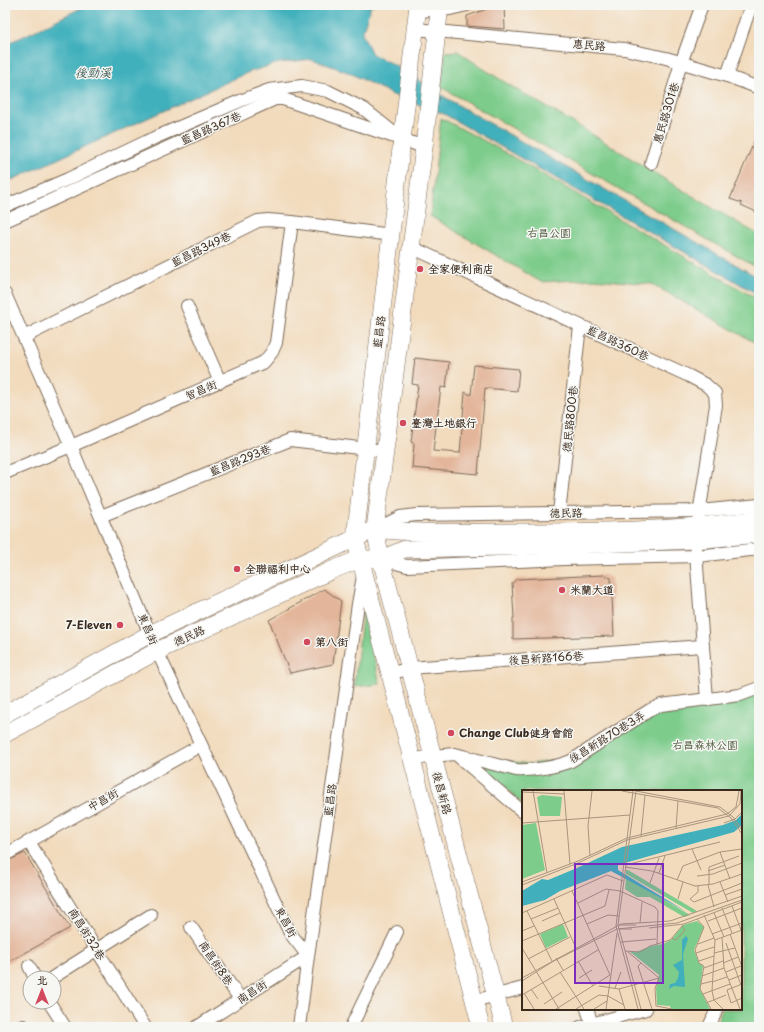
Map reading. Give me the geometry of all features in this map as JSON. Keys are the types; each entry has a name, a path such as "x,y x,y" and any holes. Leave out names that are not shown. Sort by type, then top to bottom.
{"street":[{"path":"415,29 417,8 466,5"},
{"name":"惠民路301巷","path":"651,163 681,63 702,5"},
{"path":"727,76 752,5"},
{"path":"436,31 439,7"},
{"name":"惠民路","path":"415,29 624,49 727,76 759,88"},
{"name":"藍昌路","path":"299,1027 358,604 362,566 355,538 415,29"},
{"name":"藍昌路","path":"381,559 375,529 424,147 436,31"},
{"path":"5,206 68,179 154,138 269,90 302,86 328,91 364,109 402,140"},
{"name":"藍昌路367巷","path":"5,221 275,99 283,99 424,147"},
{"name":"藍昌路349巷","path":"24,337 258,221 268,220 292,222 391,235"},
{"name":"智昌街","path":"5,473 264,362 276,343 292,222"},
{"path":"391,235 411,247"},
{"name":"藍昌路360巷","path":"411,247 689,376 706,385 715,393 716,405 697,533"},
{"name":"東昌街","path":"5,294 101,516 157,651 290,933 308,956"},
{"path":"187,306 220,382"},
{"name":"德民路800巷","path":"559,513 580,326"},
{"name":"藍昌路293巷","path":"101,516 290,440 385,451"},
{"name":"德民路","path":"697,533 759,505"},
{"name":"德民路","path":"7,724 150,634 400,517 416,515 559,513 697,533 759,549"},
{"name":"德民路","path":"7,724 157,651 326,573 362,566 405,549 546,546 697,533 759,519"},
{"name":"德民路","path":"375,529 402,532 759,534"},
{"path":"697,533 702,646 707,700"},
{"name":"後昌新路","path":"381,559 504,1027"},
{"name":"後昌新路","path":"362,566 481,1027"},
{"name":"後昌新路166巷","path":"390,674 410,668 702,646"},
{"name":"後昌新路70巷3弄","path":"412,760 455,754 524,771 563,764 571,761 650,710 661,706 740,695 759,688"},
{"name":"中昌街","path":"5,855 201,745"},
{"path":"455,754 522,811"},
{"name":"南昌街32巷","path":"29,842 145,1027"},
{"path":"62,972 151,915"},
{"name":"南昌街8巷","path":"191,927 240,999"},
{"path":"352,1027 397,932"},
{"name":"南昌街","path":"197,1027 308,956"},
{"path":"29,966 31,970"},
{"path":"474,1001 522,988"},
{"path":"54,1010 64,1027"},
{"path":"587,1010 588,1026 643,1010"},
{"path":"709,1027 717,1010"}],"green space":[{"path":"458,51 502,80 690,195 759,235 759,269 441,87 445,52"},
{"name":"右昌公園","path":"441,118 492,145 759,300 759,345 652,284 594,279 541,282 430,216"},
{"path":"363,610 380,684 354,687"},
{"name":"右昌森林公園","path":"759,693 759,1027 715,1027 722,1010 742,1010 742,790 522,790 522,803 470,755 529,764 568,759 660,705"}],"water":[{"name":"後勁溪","path":"87,5 374,5 371,6 362,33 372,54 396,66 446,98 759,278 759,295 444,114 393,95 350,73 312,59 279,63 249,72 5,183 5,44"}],"building":[{"path":"498,5 504,5 505,29 467,26 467,16"},
{"path":"759,130 759,213 741,205 742,203 730,199"},
{"path":"415,358 449,362 446,388 441,387 433,451 460,453 465,392 471,395 474,365 519,369 517,391 485,388 478,474 412,468 414,443 411,442 418,385 412,384"},
{"path":"604,575 611,578 614,636 513,639 514,618 512,583 517,579"},
{"name":"第八街","path":"324,589 341,601 333,664 290,673 269,620"},
{"path":"25,853 70,928 5,964 5,862"}],"place":[{"name":"全家便利商店","path":"420,269"},
{"name":"臺灣土地銀行","path":"403,423"},
{"name":"全聯福利中心","path":"237,569"},
{"name":"米蘭大道","path":"562,590"},
{"name":"7-Eleven","path":"120,625"},
{"name":"第八街","path":"307,642"},
{"name":"Change Club健身會館","path":"451,733"}]}
